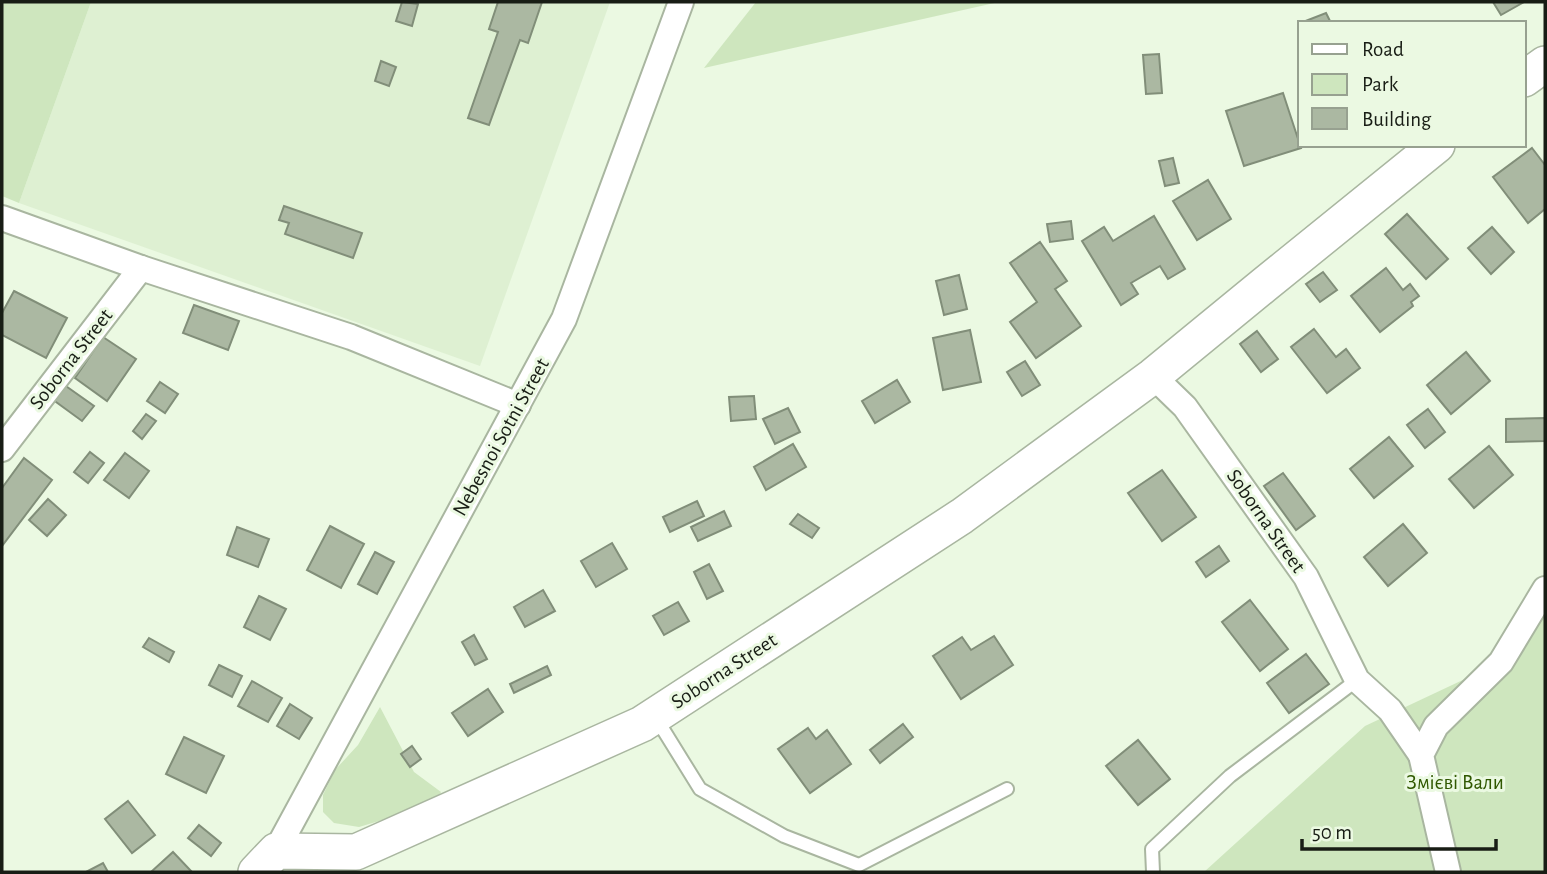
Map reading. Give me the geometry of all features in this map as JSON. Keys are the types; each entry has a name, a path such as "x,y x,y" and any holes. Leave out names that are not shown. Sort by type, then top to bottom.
{"main road":[{"path":"1526,78 1545,64"},
{"name":"Soborna Street","path":"266,862 363,862 655,716 962,516 1153,376 1435,147"}],"street":[{"name":"Nebesnoi Sotni Street","path":"266,862 564,319 681,2"},
{"path":"2,218 141,268 351,337 518,405"},
{"name":"Soborna Street","path":"2,449 141,268"},
{"name":"Soborna Street","path":"1153,376 1185,407 1306,577 1357,680"},
{"path":"1421,755 1436,726 1502,662 1545,589"},
{"path":"1357,680 1390,710 1421,755 1448,872"}],"lane":[{"path":"1153,872 1152,849 1230,776 1357,680"},
{"path":"655,716 700,789 784,836 859,865 1007,789"}],"shaded area":[{"path":"91,2 610,2 480,366 19,203"}],"green space":[{"path":"2,2 91,2 19,203 2,196"},
{"path":"756,2 999,2 704,68"},
{"name":"Змієві Вали","path":"1545,603 1545,872 1204,872 1365,726 1501,662"},
{"path":"380,707 414,772 441,792 433,805 359,827 334,823 323,812 323,795 335,770 358,745"}],"building":[{"path":"402,2 418,4 412,26 396,21"},
{"path":"498,2 542,2 528,43 520,40 489,125 468,118 498,32 489,29"},
{"path":"1493,2 1524,2 1501,15"},
{"path":"1326,13 1330,21 1306,21"},
{"path":"1159,54 1162,93 1146,94 1143,55"},
{"path":"381,61 396,67 389,86 375,81"},
{"path":"1283,93 1298,139 1298,147 1301,148 1244,166 1226,111"},
{"path":"1532,148 1545,165 1545,209 1528,223 1493,177"},
{"path":"1173,158 1179,183 1165,186 1159,161"},
{"path":"1208,180 1231,219 1197,240 1173,201"},
{"path":"284,206 362,233 353,258 285,234 289,223 279,220"},
{"path":"1407,214 1448,259 1426,279 1385,234"},
{"path":"1154,216 1185,269 1168,279 1160,266 1131,283 1138,294 1121,305 1082,241 1104,227 1113,241"},
{"path":"1071,221 1073,239 1050,242 1047,224"},
{"path":"1492,227 1514,252 1491,274 1468,248"},
{"path":"1040,242 1067,281 1055,289 1081,326 1036,358 1010,322 1037,302 1010,263"},
{"path":"1386,268 1403,290 1410,284 1419,296 1411,302 1413,306 1380,332 1351,296"},
{"path":"1323,272 1337,290 1320,302 1306,284"},
{"path":"959,275 967,309 944,315 936,281"},
{"path":"14,291 67,318 46,358 2,335 2,313"},
{"path":"194,305 239,321 228,350 183,333"},
{"path":"1314,329 1336,357 1346,349 1360,368 1327,393 1291,347"},
{"path":"970,330 981,382 943,390 933,338"},
{"path":"1257,331 1278,359 1261,372 1240,344"},
{"path":"103,337 136,359 107,401 75,378"},
{"path":"1466,352 1490,381 1451,414 1427,385"},
{"path":"1025,361 1040,385 1022,396 1007,372"},
{"path":"897,380 910,402 875,423 862,401"},
{"path":"160,382 178,394 165,413 147,401"},
{"path":"63,384 94,406 82,421 52,399"},
{"path":"754,396 756,419 731,421 729,397"},
{"path":"788,408 800,432 775,444 763,419"},
{"path":"1428,409 1445,432 1425,448 1407,425"},
{"path":"146,414 156,421 142,439 133,431"},
{"path":"1545,418 1545,441 1506,442 1506,419"},
{"path":"1389,437 1413,466 1374,498 1350,469"},
{"path":"793,444 806,467 766,490 754,467"},
{"path":"1489,446 1513,475 1474,508 1449,479"},
{"path":"90,452 104,463 88,483 74,472"},
{"path":"125,453 149,471 129,498 104,480"},
{"path":"24,458 52,480 2,546 2,488"},
{"path":"1162,470 1196,517 1162,541 1128,493"},
{"path":"1283,473 1315,516 1296,530 1264,486"},
{"path":"48,499 66,515 47,536 29,520"},
{"path":"697,501 704,516 670,532 663,517"},
{"path":"724,511 731,526 698,541 691,527"},
{"path":"798,514 819,528 812,538 790,524"},
{"path":"1403,524 1427,553 1388,586 1364,557"},
{"path":"330,526 364,544 341,588 307,570"},
{"path":"237,527 269,539 258,567 227,555"},
{"path":"612,543 627,569 596,587 581,561"},
{"path":"1219,546 1229,561 1206,577 1196,562"},
{"path":"375,552 394,562 377,594 358,584"},
{"path":"709,564 723,591 707,599 694,572"},
{"path":"543,590 555,611 525,627 514,607"},
{"path":"259,596 286,609 270,640 244,627"},
{"path":"1250,600 1288,649 1260,671 1222,622"},
{"path":"678,602 689,621 664,635 653,616"},
{"path":"474,635 487,659 475,665 462,642"},
{"path":"994,636 1013,665 961,699 933,656 962,637 971,650"},
{"path":"149,638 174,652 169,662 143,647"},
{"path":"1306,654 1329,684 1289,713 1267,683"},
{"path":"219,665 242,676 232,697 209,685"},
{"path":"547,666 551,675 514,693 510,684"},
{"path":"252,681 282,698 268,722 238,706"},
{"path":"488,689 503,712 468,736 452,713"},
{"path":"290,704 312,718 299,739 277,726"},
{"path":"903,724 913,737 880,763 870,750"},
{"path":"808,728 816,739 827,730 851,764 810,793 778,749"},
{"path":"184,737 224,756 206,793 166,774"},
{"path":"1138,740 1170,779 1138,805 1106,766"},
{"path":"412,746 421,759 410,767 401,754"},
{"path":"128,801 155,835 132,853 105,819"},
{"path":"199,825 221,843 211,856 188,838"},
{"path":"173,852 192,872 151,872"},
{"path":"103,863 108,872 86,872"}]}
